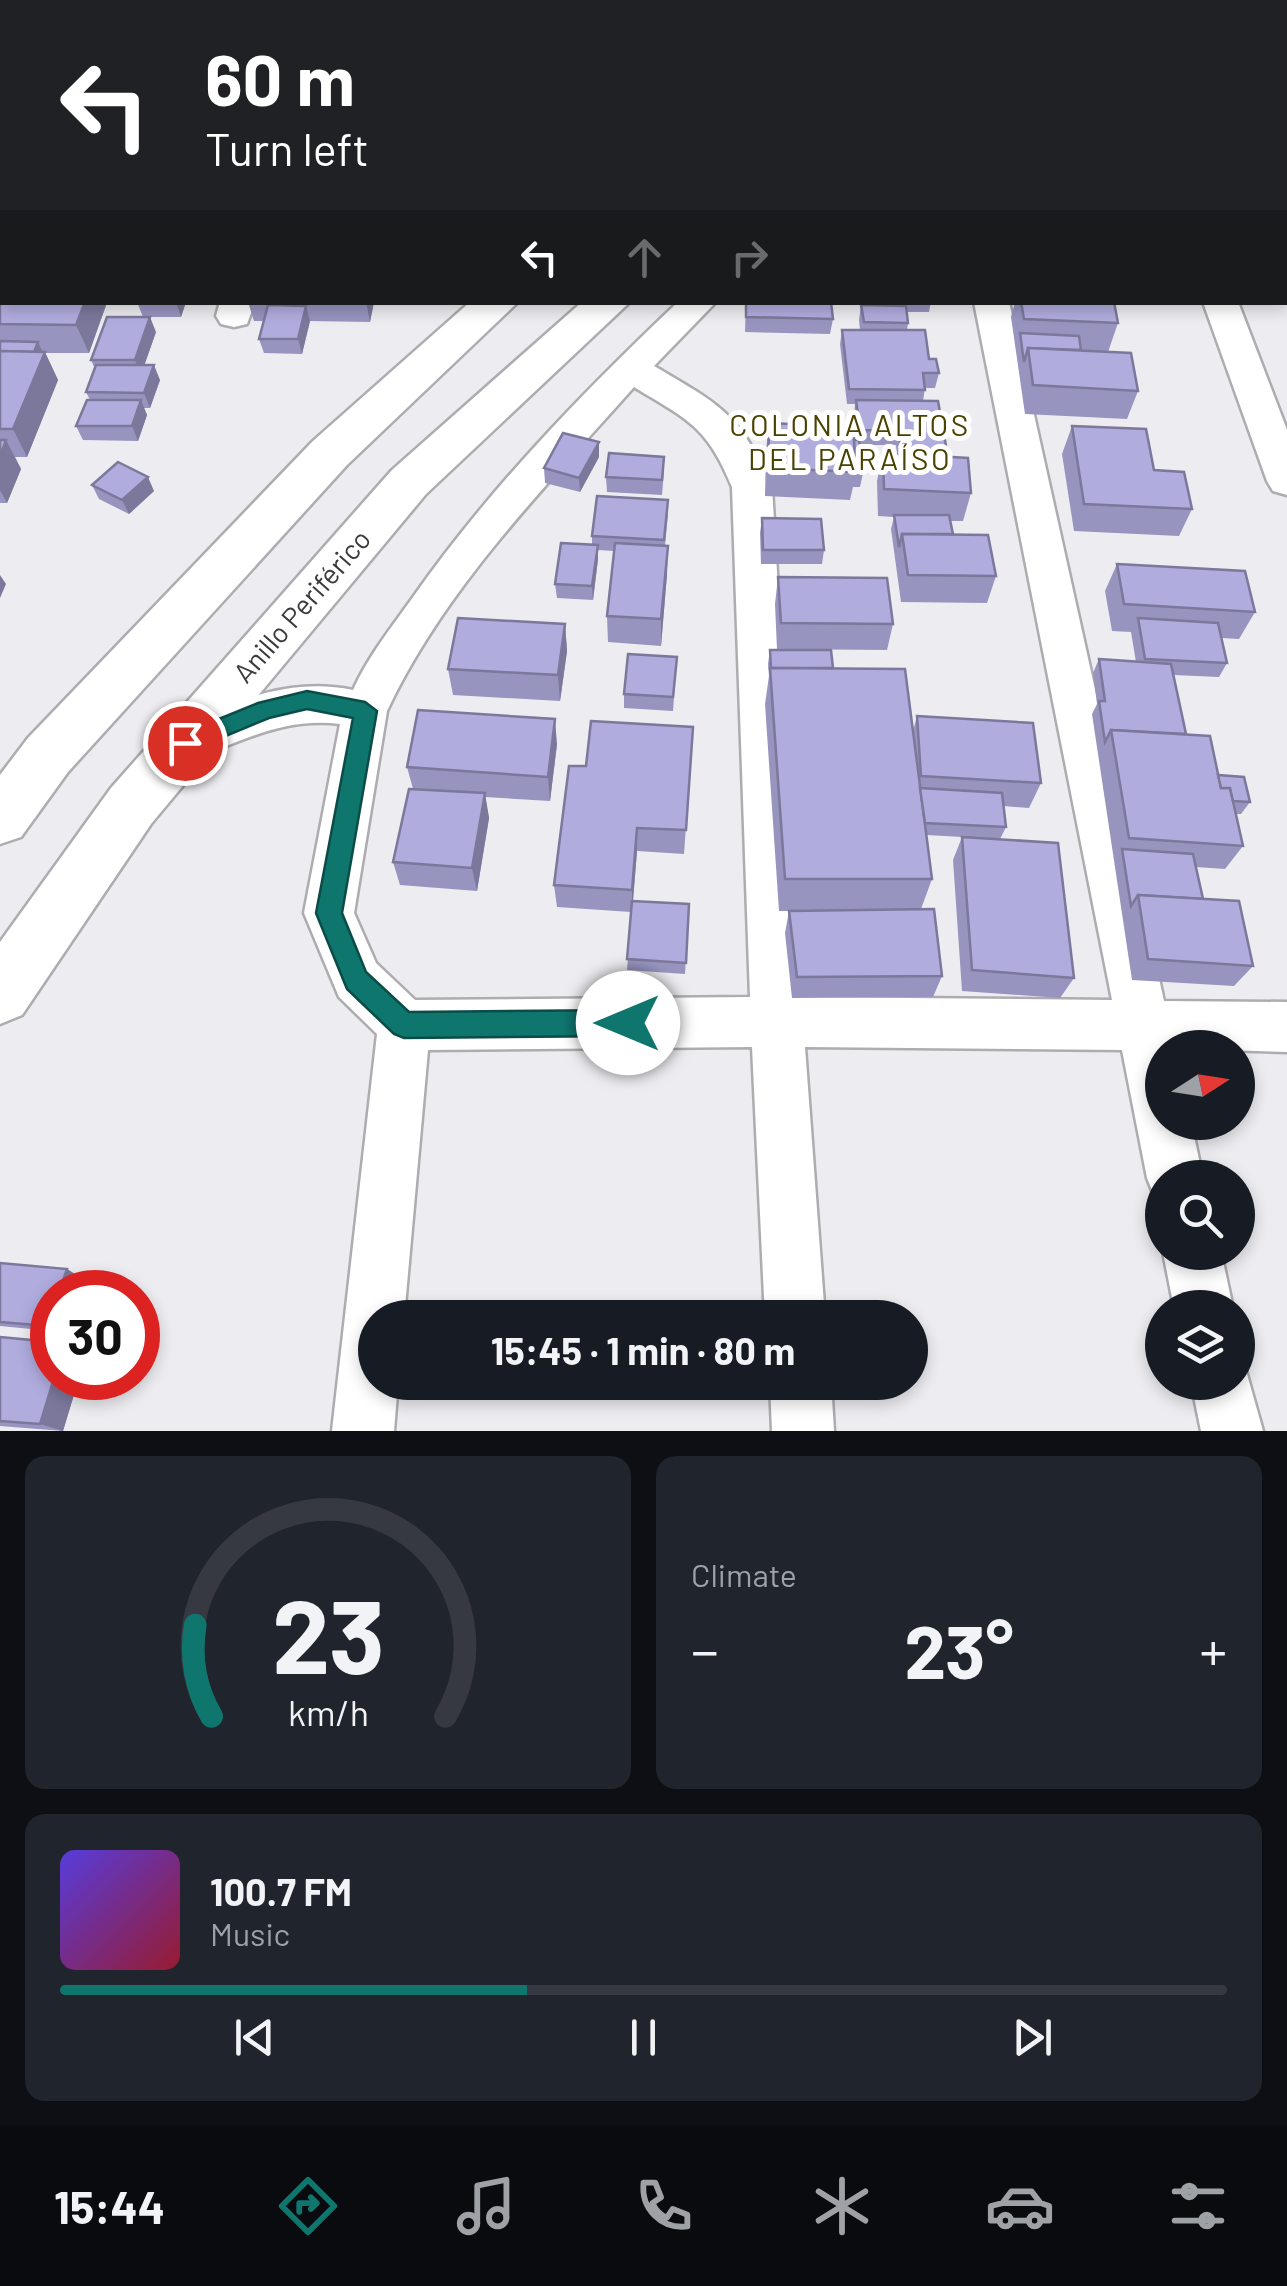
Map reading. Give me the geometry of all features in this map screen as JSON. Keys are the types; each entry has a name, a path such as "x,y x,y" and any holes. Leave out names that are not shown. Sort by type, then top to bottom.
{"highway":[{"path":"0,798 48,754 330,454 494,305"},
{"name":"Anillo Periférico","path":"0,994 132,806 409,482 606,305"},
{"path":"0,819 48,754"}],"street":[{"path":"696,305 630,368 476,538 382,675 365,711 329,913 356,980 404,1025 777,1022 1287,1027"},
{"path":"992,305 1171,1160"},
{"path":"1221,305 1287,481"},
{"path":"630,368 703,412 733,443 752,487 777,1022 795,1300"},
{"path":"185,743 266,710 307,700 365,711"},
{"path":"363,1431 404,1025"},
{"path":"801,1400 803,1431"},
{"path":"1225,1400 1232,1431"}],"building":[{"path":"0,305 84,305 76,325 0,324"},
{"path":"268,305 306,306 298,339 259,339"},
{"path":"746,305 831,305 833,319 746,317"},
{"path":"861,305 906,306 908,323 864,322"},
{"path":"1022,305 1115,305 1118,323 1024,319"},
{"path":"107,317 150,317 135,360 91,360"},
{"path":"842,330 925,330 929,359 936,359 939,373 923,373 925,390 849,389"},
{"path":"1020,333 1079,336 1081,350 1028,348 1024,362"},
{"path":"0,341 38,342 34,352 0,351"},
{"path":"1028,348 1131,353 1138,391 1033,385"},
{"path":"0,351 45,352 13,429 0,429"},
{"path":"96,365 154,365 144,393 86,392"},
{"path":"87,400 141,400 132,426 76,426"},
{"path":"856,400 938,401 948,457 903,454 899,431 860,430"},
{"path":"769,423 854,427 856,472 768,468"},
{"path":"1072,426 1146,429 1154,470 1184,472 1192,509 1084,504"},
{"path":"563,433 599,442 579,478 544,468"},
{"path":"854,440 859,440 863,473 853,472"},
{"path":"609,453 664,457 662,480 606,477"},
{"path":"883,453 968,458 971,493 884,489"},
{"path":"118,462 148,477 122,500 92,485"},
{"path":"597,496 668,500 664,540 592,536"},
{"path":"894,515 949,515 953,534 902,534 899,547"},
{"path":"762,518 821,519 824,550 763,550"},
{"path":"902,534 988,535 996,576 908,575"},
{"path":"561,543 598,545 592,586 555,584"},
{"path":"615,543 668,546 661,619 607,616"},
{"path":"1117,564 1245,571 1255,612 1124,604"},
{"path":"778,577 887,578 893,624 781,623"},
{"path":"458,618 565,624 558,675 448,669"},
{"path":"1138,618 1218,623 1227,663 1145,659"},
{"path":"770,650 831,650 833,668 771,668"},
{"path":"628,654 677,657 673,697 624,694"},
{"path":"1099,659 1171,664 1186,734 1111,730 1105,742 1099,701 1105,701"},
{"path":"770,668 905,669 932,879 785,879"},
{"path":"418,710 555,719 548,777 407,767"},
{"path":"917,716 1033,723 1041,783 921,776"},
{"path":"591,721 693,727 686,830 637,828 632,890 554,885 569,766 586,766"},
{"path":"1111,730 1210,736 1221,788 1230,788 1243,846 1129,838"},
{"path":"1218,775 1244,777 1250,802 1233,801 1230,788 1221,788"},
{"path":"920,788 1002,793 1006,827 925,823"},
{"path":"409,789 485,793 472,868 393,862"},
{"path":"962,837 1058,843 1074,978 972,970"},
{"path":"1122,849 1193,854 1203,899 1138,895 1131,906"},
{"path":"1138,895 1239,901 1253,966 1148,959"},
{"path":"632,901 689,904 686,963 627,959"},
{"path":"934,909 942,976 797,977 789,911"},
{"path":"0,1263 67,1269 30,1270 30,1324 0,1322"},
{"path":"0,1337 30,1340 30,1400 47,1400 40,1424 0,1421"}],"district":[{"name":"COLONIA ALTOS DEL PARAÍSO","path":"850,443"}],"route":[{"path":"185,743 266,710 307,700 365,711 329,913 356,980 404,1025 628,1023"}]}
